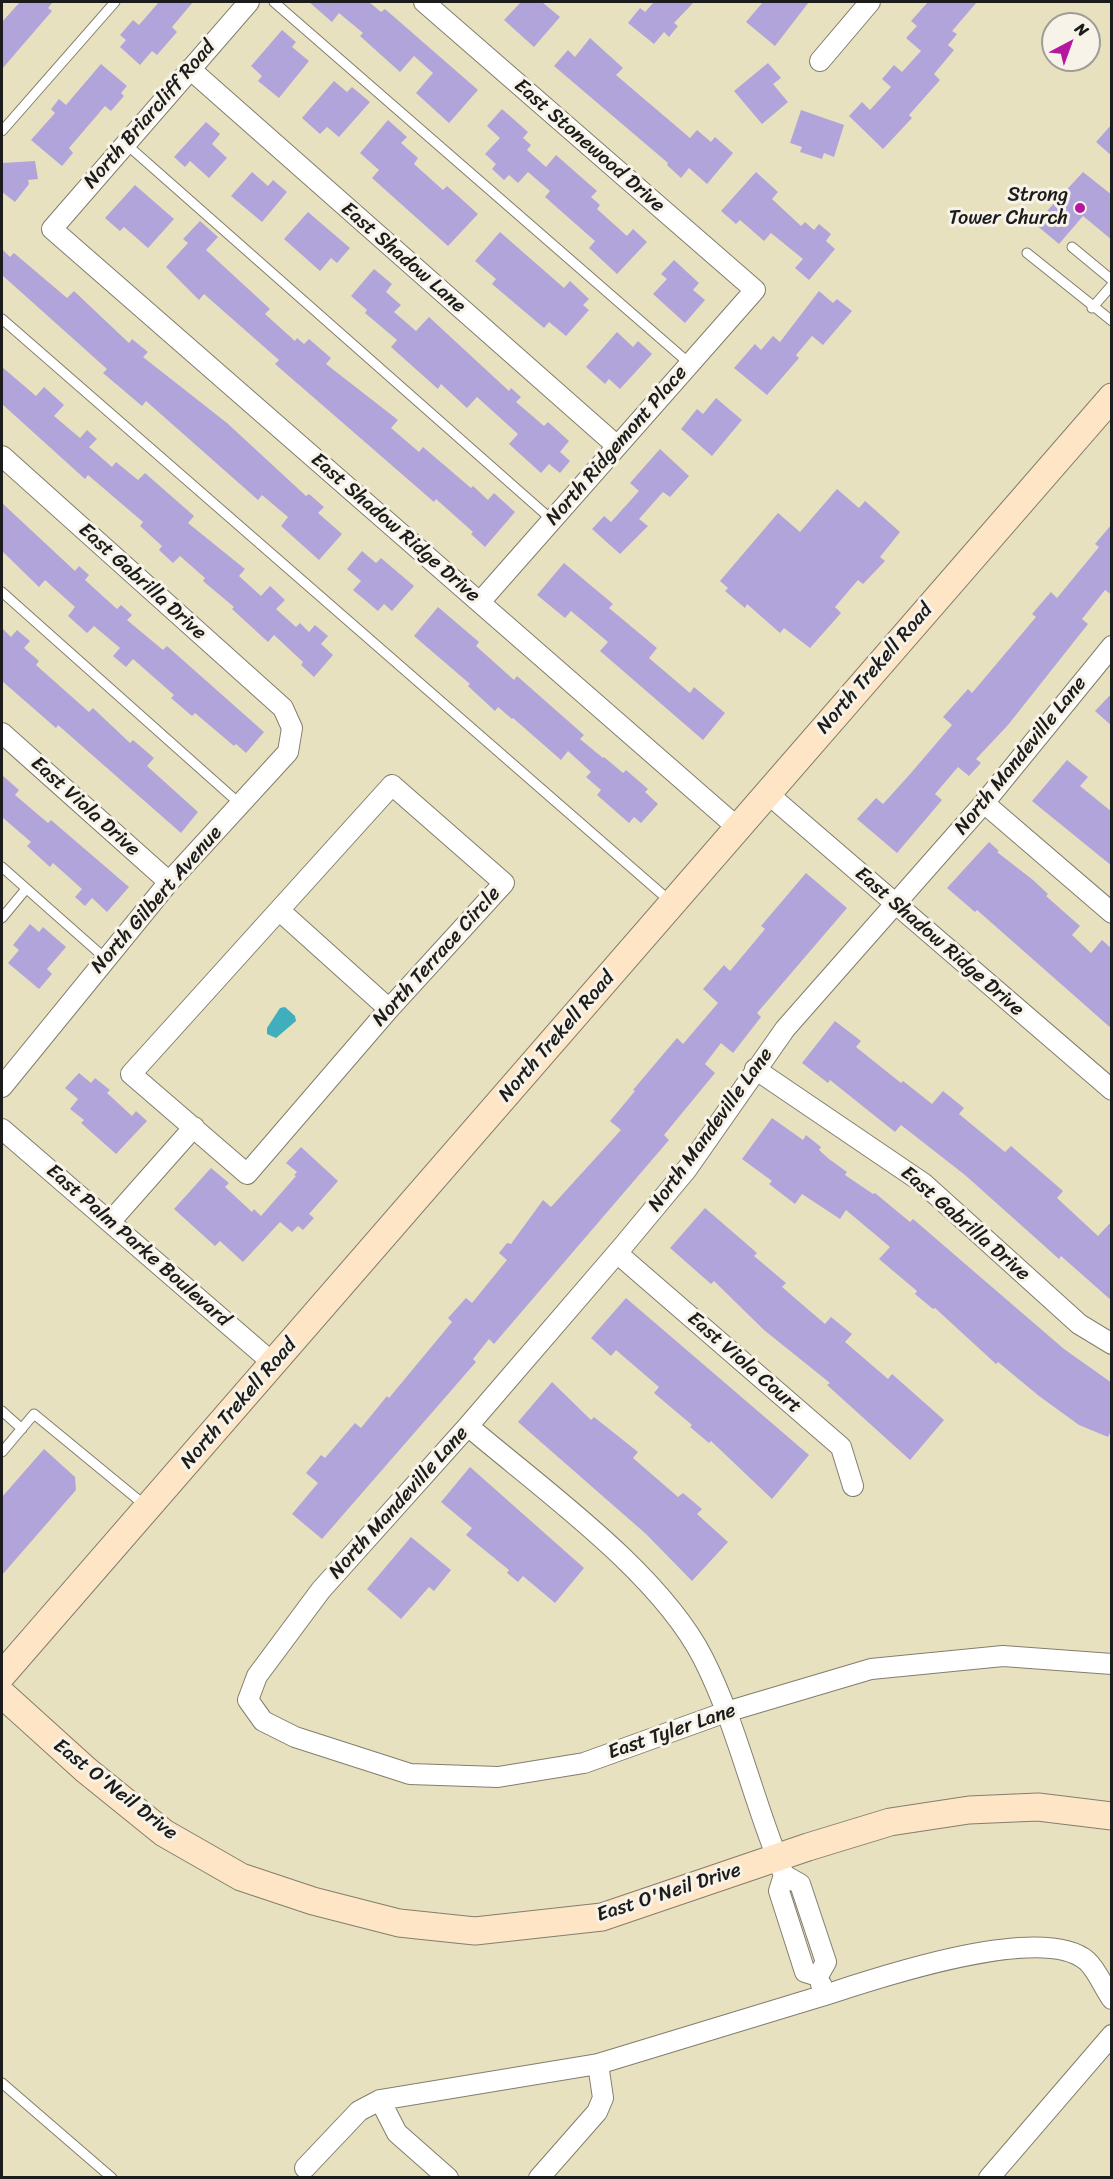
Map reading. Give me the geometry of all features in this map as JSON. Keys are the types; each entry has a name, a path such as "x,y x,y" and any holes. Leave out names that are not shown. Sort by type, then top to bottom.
{"main road":[{"name":"North Trekell Road","path":"2,1675 1112,398"},
{"name":"East O'Neil Drive","path":"2,1694 86,1770 174,1838 242,1877 313,1901 399,1923 475,1931 602,1917 780,1866 890,1822 969,1810 1038,1807 1112,1816"}],"street":[{"name":"North Briarcliff Road","path":"52,229 249,2"},
{"name":"East Stonewood Drive","path":"424,2 755,290"},
{"path":"820,61 870,2"},
{"name":"East Shadow Lane","path":"190,69 617,446"},
{"name":"East Shadow Ridge Drive","path":"52,229 738,828"},
{"name":"North Ridgemont Place","path":"480,602 755,290"},
{"name":"East Gabrilla Drive","path":"2,456 283,708"},
{"name":"North Mandeville Lane","path":"248,1700 257,1676 321,1590 468,1426 617,1253 687,1169 785,1029 984,802 1112,646"},
{"name":"North Gilbert Avenue","path":"2,1087 169,882 288,752 292,728 283,708"},
{"name":"East Viola Drive","path":"2,733 169,882"},
{"name":"North Terrace Circle","path":"392,785 504,883 389,1009 247,1174 131,1074 280,911 392,785"},
{"name":"East Shadow Ridge Drive","path":"767,793 1112,1090"},
{"path":"984,802 1112,913"},
{"path":"280,911 389,1009"},
{"name":"East Gabrilla Drive","path":"755,1069 923,1183 1079,1324 1112,1344"},
{"path":"110,1222 194,1127"},
{"name":"East Palm Parke Boulevard","path":"2,1129 274,1364"},
{"name":"East Viola Court","path":"617,1253 841,1447 853,1486"},
{"path":"468,1426 593,1533 657,1592 703,1657 726,1712 780,1866 778,1892 805,1972 818,1976 825,1995"},
{"name":"East Tyler Lane","path":"248,1700 262,1721 295,1737 410,1774 498,1778 584,1763 726,1712 871,1669 1004,1656 1112,1664"},
{"path":"305,2168 359,2111 380,2100 598,2064 914,1966 1021,1948 1069,1951 1087,1961 1112,1999"},
{"path":"989,2178 1112,2035"},
{"path":"539,2178 597,2112 603,2098 598,2064"},
{"path":"380,2100 397,2133 448,2178"}],"lane":[{"path":"2,131 115,2"},
{"path":"274,2 690,364"},
{"path":"126,144 552,520"},
{"path":"1072,248 1112,280"},
{"path":"1027,253 1092,308 1112,321"},
{"path":"1092,308 1112,285"},
{"path":"2,319 673,903"},
{"path":"2,592 240,804"},
{"path":"2,867 106,959"},
{"path":"2,918 26,889"},
{"path":"2,1411 22,1429"},
{"path":"2,1452 34,1414 148,1508"},
{"path":"2,2084 105,2176"}],"water":[{"path":"285,1007 295,1016 296,1021 276,1038 267,1034 267,1028 280,1008"}],"building":[{"path":"20,2 53,2 48,8 52,11 2,69 2,22"},
{"path":"159,2 193,2 172,27 177,32 157,55 152,51 140,65 120,47 126,40 120,35 133,20 139,25"},
{"path":"309,2 369,2 381,12 385,9 478,90 449,123 416,93 433,73 414,56 400,72 360,36 363,33 339,13 332,22"},
{"path":"521,2 542,2 560,17 534,47 504,20"},
{"path":"654,2 694,2 674,23 678,26 669,37 664,32 654,44 628,23 640,8 645,12"},
{"path":"763,2 809,2 775,46 746,22"},
{"path":"928,2 977,2 952,31 957,34 948,45 954,50 934,74 940,80 909,115 912,118 883,149 849,116 862,102 870,110 891,87 882,79 894,65 902,72 921,51 906,38 917,26 911,21"},
{"path":"282,30 296,42 292,47 309,61 279,98 258,81 262,76 251,66"},
{"path":"590,38 623,68 616,75 690,138 697,130 711,142 715,137 733,153 707,184 689,168 681,178 667,165 668,163 554,66 568,50 575,57"},
{"path":"768,63 781,78 773,84 788,102 762,124 734,91"},
{"path":"101,64 127,86 121,93 124,96 111,111 105,106 69,148 73,153 62,166 31,140 55,113 51,109 59,99 66,105"},
{"path":"334,81 347,92 352,87 370,102 339,137 327,127 320,134 302,118"},
{"path":"502,109 528,132 523,138 531,145 527,150 546,167 556,155 597,191 591,197 600,205 597,209 627,236 633,229 647,242 617,274 589,248 595,241 545,197 550,191 528,172 518,183 509,175 504,180 492,169 496,164 485,154 500,138 487,126"},
{"path":"801,110 844,125 834,157 824,153 822,159 800,152 802,147 790,143"},
{"path":"388,120 407,137 401,143 418,158 414,164 443,190 447,186 478,214 448,246 372,178 379,170 360,153"},
{"path":"206,122 220,134 212,144 227,158 209,178 190,161 185,167 174,157"},
{"path":"1112,124 1112,156 1096,142"},
{"path":"35,161 38,179 28,180 29,184 15,202 2,192 2,163"},
{"path":"252,172 268,186 273,180 287,192 262,222 231,196"},
{"path":"756,172 778,192 772,199 801,226 805,222 814,230 819,224 831,234 826,241 835,249 809,280 795,268 803,259 771,233 764,241 740,220 736,224 721,211"},
{"name":"Strong Tower Church","path":"1083,172 1112,195 1112,240 1083,216 1059,244 1035,224"},
{"path":"135,185 174,219 148,248 124,227 120,231 105,218"},
{"path":"308,212 350,248 337,263 331,258 320,271 284,239"},
{"path":"200,221 218,237 206,250 270,309 265,314 295,341 297,338 304,344 309,339 331,358 326,364 398,420 391,428 419,452 423,447 471,488 473,486 488,500 494,493 515,512 485,547 471,534 473,532 436,499 434,502 275,364 279,360 204,294 199,300 166,267 188,243 183,239"},
{"path":"500,232 564,288 570,281 589,299 583,305 589,310 566,336 549,322 544,328 492,284 496,279 475,261"},
{"path":"2,249 10,257 14,253 67,298 74,291 129,343 132,339 148,352 143,357 227,423 306,496 309,494 324,507 318,513 342,534 319,560 281,526 288,517 262,495 258,500 146,401 142,406 103,373 107,369 2,275"},
{"path":"674,260 699,283 693,290 705,300 685,323 653,294 667,279 661,274"},
{"path":"374,269 392,284 386,292 401,305 394,312 416,331 429,317 509,391 511,388 521,397 516,402 544,426 548,422 569,441 560,452 570,461 560,473 549,464 541,473 509,444 518,434 477,397 467,408 441,384 438,389 391,347 397,340 365,313 367,310 351,296"},
{"path":"819,291 833,303 837,299 852,311 823,345 812,336 796,355 799,358 767,395 734,368 755,344 761,350 773,336 780,342"},
{"path":"617,332 633,347 638,341 652,354 620,389 609,379 605,384 586,367"},
{"path":"2,367 36,396 44,387 64,405 54,416 80,438 87,430 97,439 89,447 112,467 116,462 138,480 145,473 194,516 188,523 245,569 239,576 261,596 270,586 285,600 276,609 296,627 300,623 309,632 315,625 328,636 321,644 333,655 314,677 301,665 303,662 274,635 268,642 232,609 234,607 203,581 205,578 180,556 173,563 159,550 162,546 140,526 143,522 88,475 85,479 2,404"},
{"path":"716,398 742,420 712,456 681,429 697,409 703,414"},
{"path":"660,449 689,476 670,497 663,492 639,519 648,526 620,554 592,529 604,516 611,522 639,491 630,483"},
{"path":"837,489 859,508 865,501 900,532 880,557 885,561 863,584 858,580 835,607 841,613 810,648 784,628 780,633 747,604 745,608 725,591 728,588 720,581 778,513 800,532"},
{"path":"2,503 75,571 79,566 89,575 85,580 117,609 121,605 132,615 127,620 163,650 167,646 264,732 246,753 236,744 234,746 195,713 192,716 171,698 174,695 133,659 126,667 113,656 120,648 94,626 87,633 68,616 75,607 45,580 39,587 2,551"},
{"path":"1112,524 1112,595 1105,590 1082,619 1088,624 1008,725 976,759 981,763 969,776 958,767 935,794 942,800 897,853 857,819 876,798 883,804 911,773 952,725 943,717 968,689 972,693 1036,617 1032,614 1051,592 1057,598 1099,547 1095,544"},
{"path":"362,551 376,563 381,558 414,586 392,611 384,604 378,611 353,590 361,581 347,569"},
{"path":"564,563 613,604 609,608 657,648 649,658 690,693 694,687 725,713 703,740 600,651 608,642 571,611 565,618 537,595"},
{"path":"438,607 479,642 476,646 514,680 517,676 584,735 580,739 623,773 626,770 648,789 645,792 658,804 641,823 634,817 629,823 597,795 601,790 586,777 591,772 568,751 561,760 513,718 498,707 495,711 468,686 470,684 414,636"},
{"path":"2,628 11,637 17,630 30,641 24,648 39,661 36,665 89,712 93,708 130,743 133,740 154,758 147,766 198,812 181,833 58,725 56,728 2,681"},
{"path":"1112,693 1112,726 1095,711"},
{"path":"1067,760 1088,777 1080,786 1112,812 1112,866 1032,801"},
{"path":"2,775 19,790 15,795 48,823 51,820 129,887 107,912 92,898 85,906 75,897 82,889 53,863 50,867 27,846 31,842 2,817"},
{"path":"989,842 999,851 997,852 1033,880 1048,894 1046,896 1080,926 1072,935 1091,953 1102,940 1112,949 1112,1029 977,910 975,912 947,888"},
{"path":"806,873 847,908 757,1013 761,1017 733,1053 721,1043 705,1064 715,1073 664,1135 669,1140 494,1344 489,1339 473,1359 476,1362 322,1539 292,1514 318,1483 306,1473 321,1455 325,1458 355,1423 361,1428 387,1396 389,1398 452,1322 448,1318 466,1298 472,1303 507,1260 499,1253 507,1243 511,1244 543,1200 551,1207 621,1130 610,1121 635,1091 633,1090 677,1038 683,1044 718,1003 703,989 724,965 730,971 765,929 761,926"},
{"path":"30,924 39,932 43,927 66,947 47,969 52,974 39,989 8,963 19,950 13,945"},
{"path":"835,1021 861,1041 856,1047 901,1083 903,1081 932,1104 943,1091 964,1108 959,1114 1005,1152 1011,1146 1063,1191 1057,1198 1098,1236 1112,1221 1112,1301 1061,1256 1059,1259 965,1175 901,1125 895,1132 830,1080 828,1083 802,1063"},
{"path":"79,1073 91,1083 95,1078 110,1090 107,1093 132,1116 136,1111 147,1121 116,1154 81,1123 84,1120 70,1109 78,1099 65,1088"},
{"path":"772,1118 803,1140 806,1135 821,1147 819,1150 847,1172 845,1175 873,1194 875,1193 910,1222 913,1219 1064,1349 1112,1383 1112,1429 1108,1437 1079,1425 1039,1396 998,1362 996,1364 935,1308 933,1309 915,1294 917,1291 879,1259 890,1247 846,1210 840,1219 802,1194 795,1204 769,1184 772,1181 742,1159"},
{"path":"301,1147 338,1181 309,1214 314,1218 303,1230 298,1226 292,1232 280,1222 243,1262 220,1241 215,1246 174,1209 211,1168 229,1183 225,1187 252,1212 254,1209 261,1216 296,1176 294,1175 297,1172 286,1163"},
{"path":"705,1208 757,1253 754,1256 786,1283 782,1287 825,1324 831,1317 852,1334 845,1342 888,1379 892,1374 944,1420 910,1460 827,1385 830,1383 764,1330 714,1281 711,1284 670,1248"},
{"path":"626,1298 809,1455 772,1499 711,1441 709,1443 690,1427 692,1425 654,1393 659,1387 616,1350 611,1356 591,1338"},
{"path":"552,1382 591,1420 594,1417 638,1452 633,1458 678,1497 683,1493 702,1509 697,1514 728,1542 692,1581 646,1534 518,1422"},
{"path":"44,1449 75,1477 76,1490 2,1575 2,1497"},
{"path":"470,1467 584,1568 555,1603 523,1576 518,1582 507,1573 509,1570 466,1535 472,1528 441,1502"},
{"path":"411,1537 451,1570 434,1591 429,1587 401,1619 367,1589"}],"place":[{"name":"Strong Tower Church","path":"1080,208"}]}
